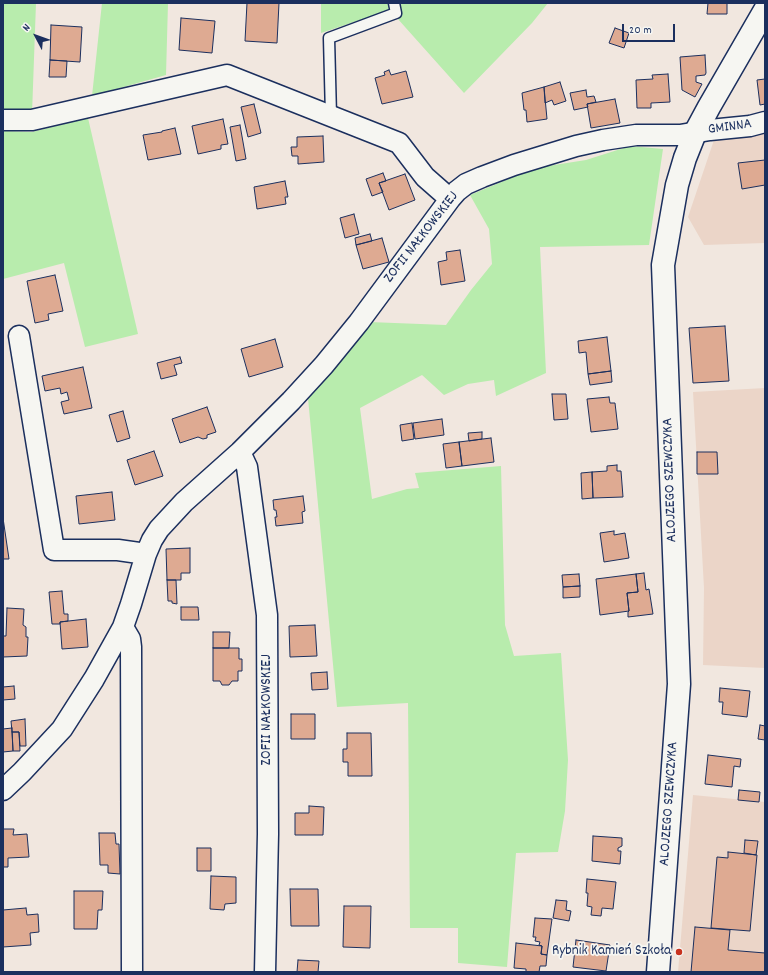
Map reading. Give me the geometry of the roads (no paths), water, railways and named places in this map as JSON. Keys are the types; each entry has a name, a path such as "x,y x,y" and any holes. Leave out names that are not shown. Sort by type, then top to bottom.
{"street":[{"name":"ALOJZEGO SZEWCZYKA","path":"658,972 679,684 663,265 677,185 695,132 765,10"},
{"path":"3,120 32,120 227,75 399,143 424,177 450,199"},
{"name":"GMINNA","path":"695,132 750,126 765,122"},
{"name":"ZOFII NAŁKOWSKIEJ","path":"3,790 62,729 94,679 123,627 146,554 159,529 168,518 240,452 291,401 324,365 359,322 450,199 466,184 482,177 576,146 636,135 680,135 695,132"},
{"path":"19,336 54,550 118,550 146,554"},
{"name":"ZOFII NAŁKOWSKIEJ","path":"240,452 247,467 267,615 268,834 265,972"},
{"path":"123,627 130,639 131,647 132,972"}],"lane":[{"path":"331,116 329,38 396,13 394,3"}],"place":[{"name":"Rybnik Kamień Szkoła","path":"679,952"}]}
